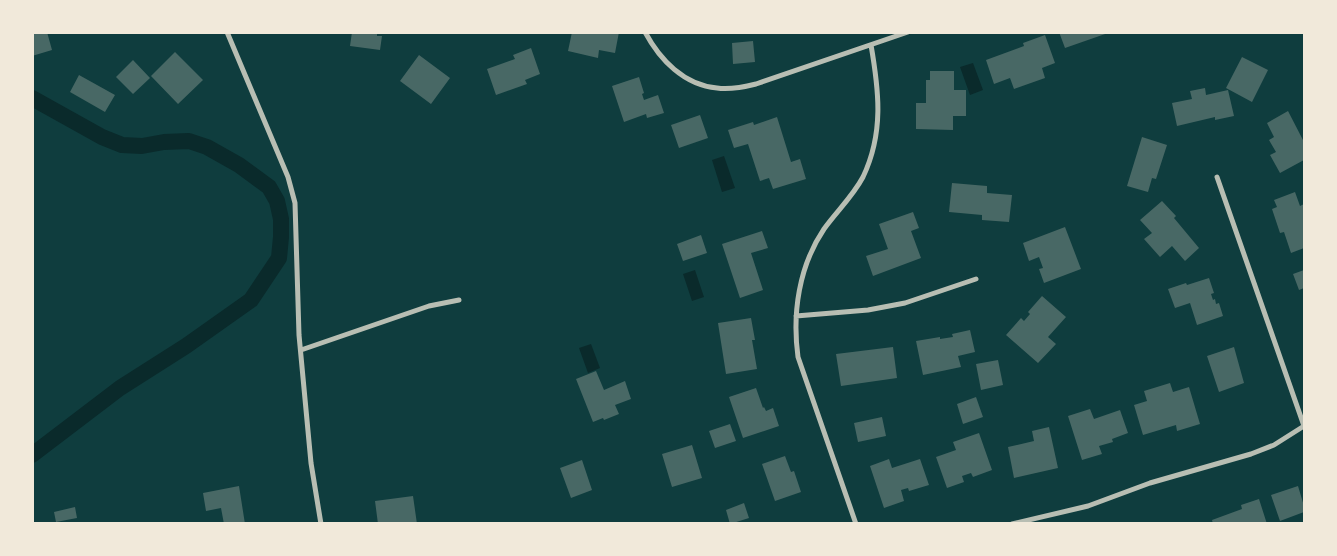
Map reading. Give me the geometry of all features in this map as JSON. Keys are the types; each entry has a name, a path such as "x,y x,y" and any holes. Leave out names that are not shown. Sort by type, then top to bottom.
{"street":[{"path":"227,32 284,169 295,203 301,350 311,463 321,524"},
{"path":"645,32 654,48 666,63 681,75 698,83 717,88 737,88 756,84 908,32"},
{"path":"856,524 798,357 796,316 799,291 814,247 824,229 863,176 870,156 876,134 878,110 878,85 871,45"},
{"path":"1012,524 1088,506 1150,483 1251,454 1274,445 1304,426 1217,178"},
{"path":"796,316 868,310 914,300 976,279"},
{"path":"301,350 429,306 459,300"}],"water":[{"path":"973,63 983,90 970,95 960,67"},
{"path":"724,156 735,188 722,192 712,160"},
{"path":"695,270 704,297 692,301 683,274"},
{"path":"591,344 600,368 588,373 579,348"}],"building":[{"path":"32,32 47,32 52,50 32,56"},
{"path":"352,32 377,32 377,36 382,36 380,50 350,46"},
{"path":"572,32 619,32 615,53 599,50 598,58 568,51"},
{"path":"1059,32 1108,32 1108,33 1065,48"},
{"path":"1045,35 1055,63 1042,68 1045,78 1014,89 1010,78 994,84 986,60 1024,46 1023,43"},
{"path":"753,41 755,62 733,64 732,43"},
{"path":"531,48 540,74 525,80 527,84 496,95 487,69 515,59 513,55"},
{"path":"175,52 203,80 178,104 151,76"},
{"path":"419,55 450,78 431,104 400,81"},
{"path":"1242,57 1268,70 1252,102 1226,88"},
{"path":"133,60 150,78 133,94 116,77"},
{"path":"930,71 954,71 954,90 966,90 966,116 953,116 953,130 916,129 916,103 926,103 926,80 930,80"},
{"path":"79,75 115,95 105,112 70,92"},
{"path":"639,77 644,100 658,95 664,113 647,118 646,114 624,122 612,86"},
{"path":"1205,88 1206,95 1228,90 1234,116 1215,120 1215,117 1177,126 1172,103 1192,99 1190,91"},
{"path":"1288,111 1304,142 1304,160 1280,173 1270,155 1276,152 1269,140 1274,137 1267,123"},
{"path":"700,115 708,138 679,148 671,125"},
{"path":"777,117 791,162 800,159 806,179 773,189 769,178 760,181 748,144 734,148 728,130 753,122 754,125"},
{"path":"1142,137 1167,145 1156,179 1152,178 1148,192 1127,186"},
{"path":"952,183 987,186 987,193 1012,195 1009,222 982,220 982,215 949,212"},
{"path":"1295,192 1300,206 1304,204 1304,248 1291,253 1284,232 1280,233 1272,209 1277,207 1274,200"},
{"path":"1162,201 1176,216 1174,218 1199,248 1185,261 1172,246 1160,257 1144,239 1152,233 1140,220"},
{"path":"913,212 919,228 911,231 921,258 873,276 866,256 888,249 879,224"},
{"path":"1065,227 1081,269 1044,283 1039,269 1043,268 1039,257 1029,261 1023,243"},
{"path":"762,231 768,248 751,253 763,290 740,298 722,244"},
{"path":"701,235 707,253 683,261 677,244"},
{"path":"1304,270 1304,288 1299,290 1293,274"},
{"path":"1209,278 1214,293 1211,294 1213,300 1215,299 1216,304 1219,303 1223,316 1197,325 1190,303 1175,308 1168,289"},
{"path":"1042,296 1066,317 1048,337 1056,344 1038,363 1006,335 1021,318 1024,321 1030,314 1028,312"},
{"path":"751,318 755,340 752,340 757,369 726,374 718,323"},
{"path":"970,330 975,352 958,356 961,367 923,375 916,341 953,337 952,334"},
{"path":"893,347 897,378 841,386 836,354"},
{"path":"1234,347 1244,383 1219,392 1207,356"},
{"path":"998,360 1003,385 981,390 976,364"},
{"path":"596,371 604,390 625,381 631,399 615,405 619,414 593,422 576,379"},
{"path":"1170,383 1173,392 1189,387 1200,424 1177,431 1176,425 1143,435 1134,405 1147,401 1144,391"},
{"path":"756,388 763,408 766,411 773,408 779,426 743,438 729,397"},
{"path":"976,397 983,417 963,424 957,404"},
{"path":"1090,409 1094,419 1120,410 1128,433 1112,439 1113,442 1099,446 1102,454 1082,460 1068,416"},
{"path":"882,417 886,436 858,442 854,423"},
{"path":"730,424 736,441 715,448 709,431"},
{"path":"1049,427 1058,468 1014,478 1008,447 1034,441 1032,431"},
{"path":"979,433 992,470 973,477 971,473 962,476 964,482 947,488 936,457 956,450 953,442"},
{"path":"692,445 702,478 672,487 662,454"},
{"path":"785,456 791,472 794,471 801,492 775,501 762,464"},
{"path":"889,459 892,468 920,459 929,485 909,491 908,488 901,490 904,501 884,508 870,466"},
{"path":"582,460 592,490 571,498 560,468"},
{"path":"239,486 245,524 224,524 221,508 206,511 203,493"},
{"path":"1298,486 1304,512 1280,521 1271,495"},
{"path":"413,496 417,524 378,524 375,501"},
{"path":"1259,499 1267,524 1213,524 1212,520 1242,509 1241,505"},
{"path":"744,503 749,518 730,524 726,510"},
{"path":"75,507 77,518 56,522 54,512"}],"waterway":[{"path":"32,98 102,137 122,145 142,146 164,142 189,141 207,147 239,165 269,187 277,201 281,219 279,258 251,300 186,346 120,388 32,455"}]}
